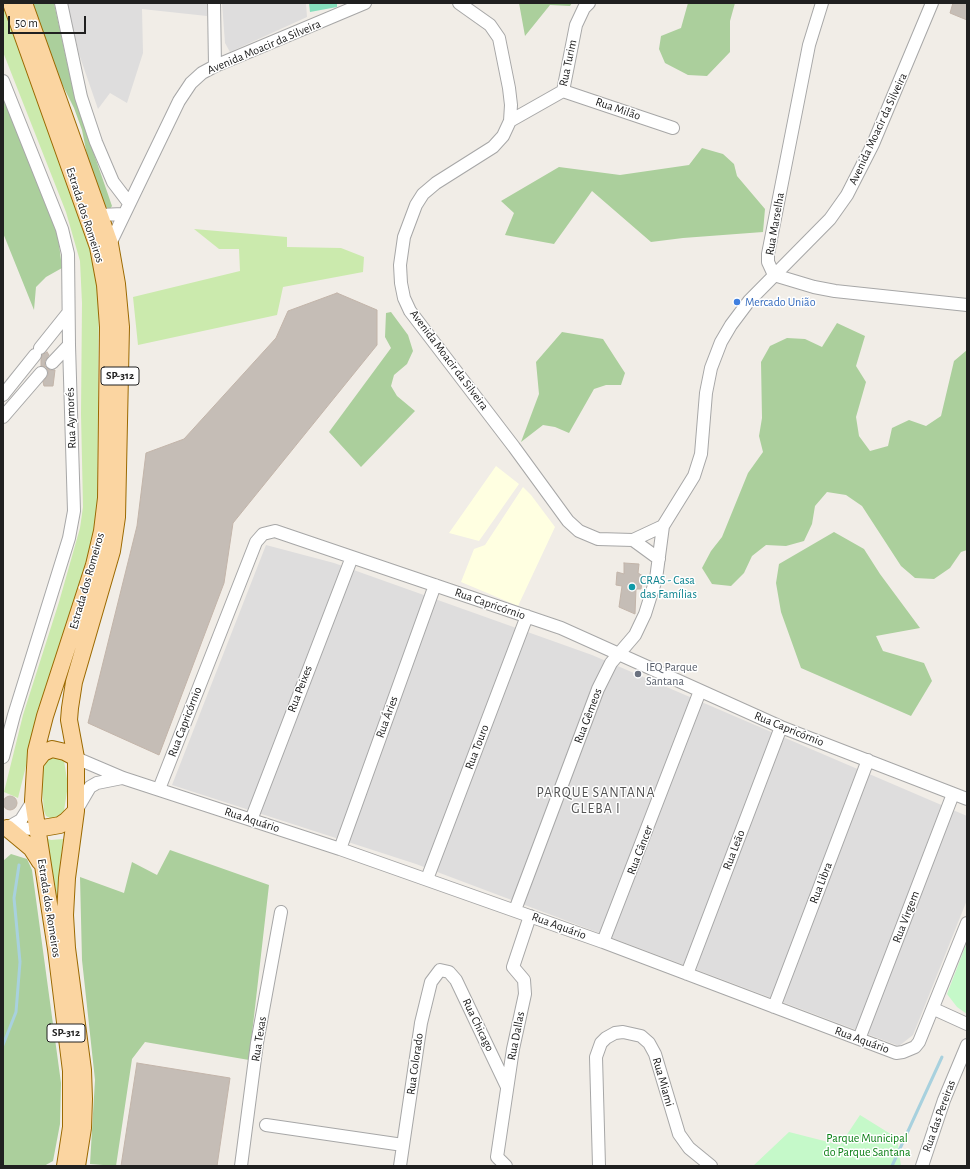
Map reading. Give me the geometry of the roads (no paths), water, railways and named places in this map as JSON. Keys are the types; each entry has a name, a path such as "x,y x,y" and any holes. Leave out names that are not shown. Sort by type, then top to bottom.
{"main road":[{"name":"Estrada dos Romeiros","path":"11,3 98,248 105,286 108,327 106,498 102,531 87,587 50,698 36,751 33,801 71,1071 72,1127 65,1166"},
{"name":"Estrada dos Romeiros","path":"24,3 110,244 117,284 121,327 118,517 107,569 71,695 70,720 76,758 76,811 67,878 66,916 68,948 84,1084 83,1128 77,1166"},
{"path":"36,762 44,752 52,749 65,752 76,758"},
{"path":"37,829 60,825 76,811"},
{"path":"5,827 31,848 43,866"}],"street":[{"path":"61,3 81,97 96,142 113,182 129,203"},
{"path":"214,3 215,66"},
{"name":"Avenida Moacir da Silveira","path":"110,244 123,214 179,101 192,83 202,73 215,66 365,3"},
{"name":"Avenida Moacir da Silveira","path":"459,3 490,25 499,38 509,88 511,105 510,121 503,136 493,147 436,183 423,194 416,205 404,237 400,265 404,298 410,311 514,447 568,521 579,531 598,539 633,540 663,526 694,476 699,465 703,443 706,393 716,354 731,325 740,312 774,275 790,261 830,219 850,189 873,144 932,3"},
{"name":"Rua Turim","path":"510,121 563,91 576,25 584,8 589,3"},
{"name":"Rua Marselha","path":"774,275 768,262 768,254 809,45 822,3"},
{"name":"Rua Aymorés","path":"3,81 64,236 69,266 68,313 74,492 72,523 14,715 3,757"},
{"name":"Rua Milão","path":"563,91 674,128"},
{"path":"100,215 123,214"},
{"path":"774,275 814,287 835,291 967,305"},
{"path":"3,395 68,313"},
{"path":"52,363 69,345"},
{"path":"3,417 41,373"},
{"name":"Rua Gêmeos","path":"515,910 606,670 635,635 645,614 653,591 663,526"},
{"name":"Rua Capricórnio","path":"159,789 258,538 263,534 275,531 527,616 619,653 781,727 967,799"},
{"path":"633,540 659,559"},
{"name":"Rua Peixes","path":"251,820 352,557"},
{"name":"Rua Áries","path":"340,849 435,585"},
{"name":"Rua Touro","path":"427,878 527,616"},
{"name":"Rua Câncer","path":"603,942 700,691"},
{"name":"Rua Leão","path":"686,974 781,727"},
{"name":"Rua Aquário","path":"76,758 123,778 427,878 603,942 884,1049 904,1052 915,1047 919,1042 934,1009"},
{"name":"Rua Libra","path":"774,1007 868,760"},
{"path":"76,811 90,787 97,783 123,778"},
{"name":"Rua Virgem","path":"859,1039 953,794"},
{"path":"5,827 21,820 33,801"},
{"path":"5,827 37,829"},
{"name":"Rua Texas","path":"241,1166 257,1043 281,912"},
{"name":"Rua Dallas","path":"503,1163 497,1157 507,1086 525,994 524,980 514,969 514,962 530,916"},
{"path":"967,922 934,1009 967,1024"},
{"name":"Rua Chicago","path":"443,969 449,972 456,980 507,1086"},
{"name":"Rua Colorado","path":"400,1166 426,1002 433,976 443,969"},
{"name":"Rua Miami","path":"599,1166 596,1057 601,1043 606,1038 615,1033 623,1032 641,1036 649,1043 655,1054 679,1134 688,1148 711,1166"},
{"name":"Rua das Pereiras","path":"922,1166 944,1100 967,1045"},
{"path":"266,1124 403,1145"}],"waterway":[{"path":"3,1045 16,1012 20,962 14,898 19,865"},
{"path":"892,1166 942,1057"}],"place":[{"name":"Mercado União","path":"737,302"},
{"name":"CRAS - Casa das Famílias","path":"632,587"},
{"name":"IEQ Parque Santana","path":"638,674"}],"district":[{"name":"PARQUE SANTANA GLEBA I","path":"596,802"}],"park label":[{"name":"Parque Municipal do Parque Santana","path":"867,1145"}]}
